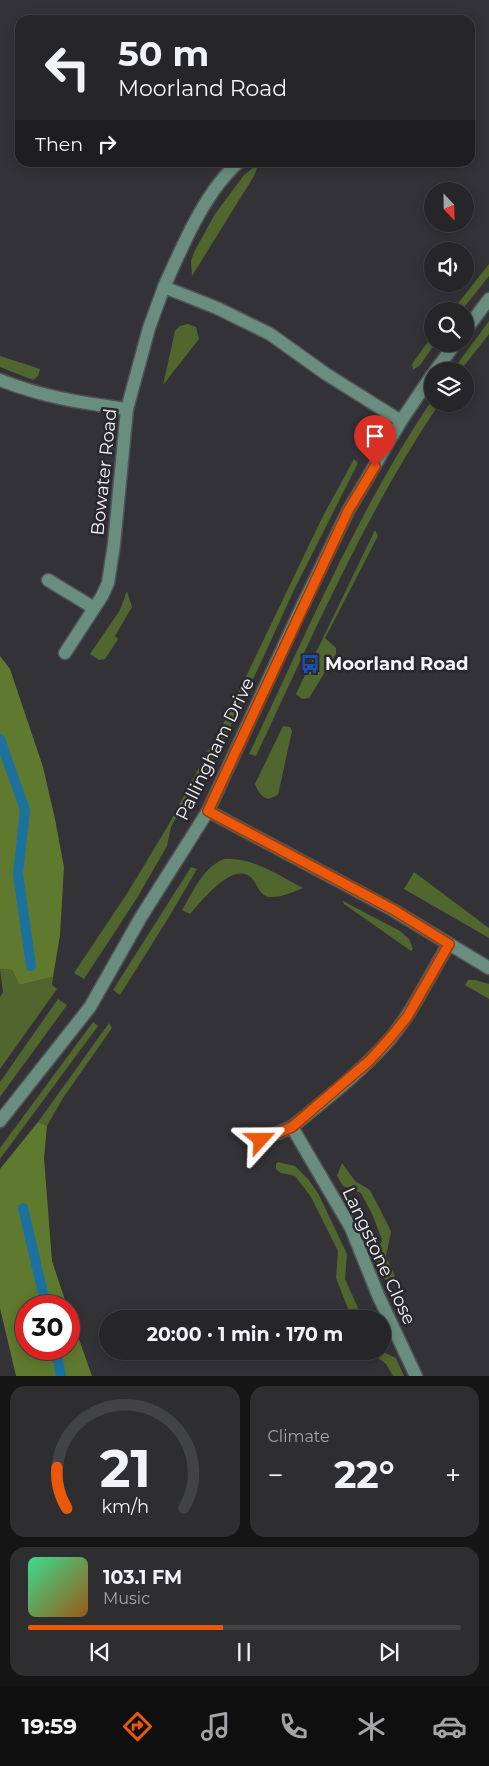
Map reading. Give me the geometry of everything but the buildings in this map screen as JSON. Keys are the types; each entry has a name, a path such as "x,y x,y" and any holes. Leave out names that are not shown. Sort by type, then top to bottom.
{"street":[{"name":"Bowater Road","path":"65,653 108,583 127,409 149,328 164,287 225,167"},
{"path":"164,287 217,308 270,334 326,374 402,421"},
{"path":"474,319 489,299"},
{"path":"0,380 44,396 127,409"},
{"name":"Pallingham Drive","path":"0,1120 90,1007 141,917 208,811 348,511 424,387"},
{"path":"48,580 94,608"},
{"path":"208,811 394,910 489,968"},
{"path":"261,1140 292,1127 369,1061 407,1017 449,944"},
{"name":"Langstone Close","path":"292,1127 351,1228 382,1303 416,1376"}],"green space":[{"path":"254,167 257,167 254,176 192,276 191,261 194,252 215,214 244,175"},
{"path":"489,264 489,276 468,302 459,302 467,292 474,292 474,283"},
{"path":"489,321 489,334 467,362 459,362 466,352 474,352 474,341"},
{"path":"188,324 196,327 199,339 163,385 175,331 180,326"},
{"path":"424,347 424,352 429,352 420,365 413,370 412,364"},
{"path":"0,356 40,369 38,376 33,380 0,367"},
{"path":"424,412 434,412 412,446 363,532 256,756 249,754 334,573 405,442"},
{"path":"354,459 358,463 293,592 224,740 217,737 322,518"},
{"path":"375,530 378,536 325,638 336,648 336,654 309,698 302,699 296,694"},
{"path":"127,591 132,607 115,636 118,639 105,659 99,660 90,654 120,610"},
{"path":"0,656 10,669 43,767 64,867 60,935 53,977 19,985 12,970 0,969"},
{"path":"283,726 290,727 292,731 278,795 268,799 261,795 255,784"},
{"path":"211,745 218,749 206,773 197,781 171,827 167,846 137,898 84,979 74,973 128,892 169,824"},
{"path":"224,859 235,859 255,864 303,888 282,896 269,897 262,893 254,881 247,875 238,874 220,883 190,914 182,910 204,874 216,863"},
{"path":"191,867 197,869 120,995 113,990"},
{"path":"414,872 489,928 489,938 404,889"},
{"path":"343,901 400,931 409,939 413,949 411,951 344,904"},
{"path":"0,969 12,970 19,985 53,977 52,985 57,989 0,1069 0,997 3,992"},
{"path":"468,980 489,984 489,999 465,985"},
{"path":"58,999 67,1005 0,1097 0,1082"},
{"path":"93,1022 98,1026 0,1159 0,1148"},
{"path":"109,1023 112,1028 63,1098 47,1126 38,1122"},
{"path":"38,1122 47,1126 44,1158 52,1261 63,1295 15,1295 15,1360 80,1360 80,1342 92,1376 16,1376 0,1308 0,1169"},
{"path":"278,1162 295,1166 318,1193 347,1254 345,1279 359,1310 348,1310 336,1278 338,1251 311,1197 295,1176 281,1173 276,1169"},
{"path":"342,1163 355,1181 370,1190 391,1232 386,1256 395,1277 389,1281 383,1278 375,1258 382,1240 373,1216 361,1193 343,1186 337,1176"},
{"path":"391,1356 396,1358 404,1376 393,1376 386,1364 381,1360 391,1360"}],"waterway":[{"path":"0,739 25,810 18,874 31,966"},
{"path":"23,1208 43,1295"},
{"path":"58,1360 61,1376"}],"place":[{"name":"Moorland Road","path":"310,664"}],"route":[{"path":"261,1140 292,1127 369,1061 407,1017 449,944 394,910 268,841 208,811 348,511 375,466"}]}
